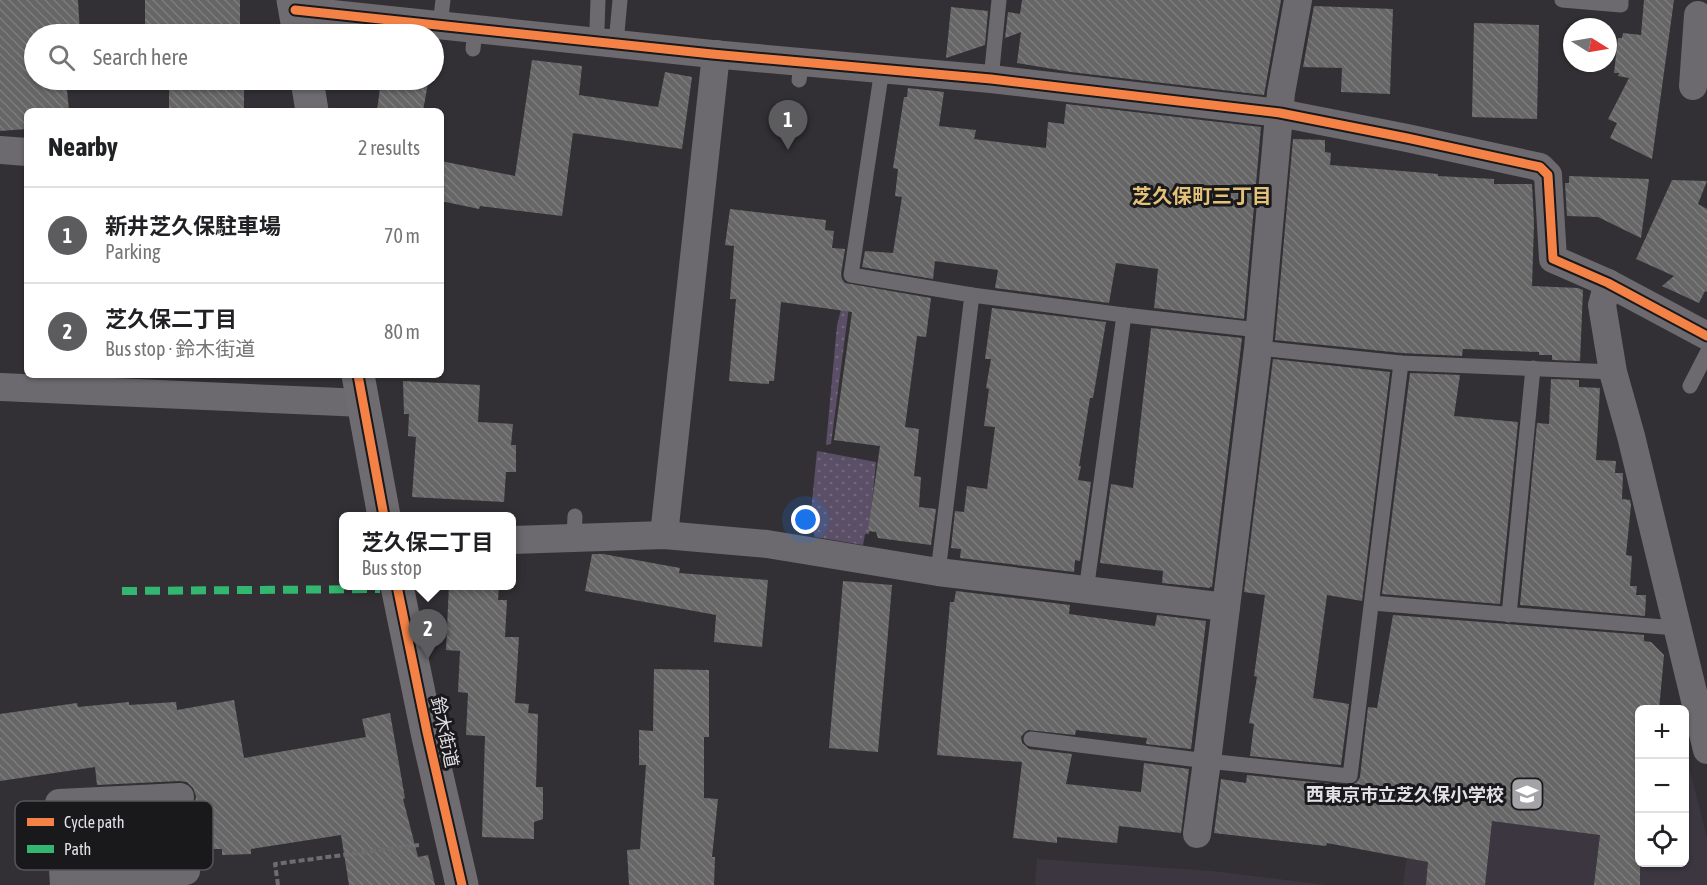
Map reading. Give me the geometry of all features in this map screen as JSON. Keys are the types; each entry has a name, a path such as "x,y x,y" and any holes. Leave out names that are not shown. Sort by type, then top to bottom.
{"main road":[{"path":"309,90 312,108"},
{"path":"361,389 383,512"},
{"name":"鈴木街道","path":"392,590 462,885"}],"street":[{"path":"1197,834 1258,339 1281,93 1298,0"},
{"path":"296,15 441,13 474,39 605,42 716,54 800,71 882,69 991,79 1280,113 1408,132 1544,161 1548,175 1552,259 1608,284 1707,336"},
{"path":"1693,86 1701,51 1698,15"},
{"path":"664,535 716,54"},
{"path":"0,150 24,152"},
{"path":"1608,284 1602,305 1613,372 1676,628 1706,739"},
{"path":"1,387 361,389"},
{"path":"516,539 575,527 664,535 728,532 766,544 801,542 938,572 1226,608"},
{"path":"83,801 180,797"},
{"path":"64,881 186,871"}],"lane":[{"path":"598,0 597,28 605,42"},
{"path":"605,42 620,0"},
{"path":"991,79 999,0"},
{"path":"1562,0 1621,5 1622,0"},
{"path":"882,69 851,274 972,295 1124,315 1401,363 1613,372"},
{"path":"938,572 972,295"},
{"path":"1086,591 1124,315"},
{"path":"1690,386 1707,353"},
{"path":"1031,739 1350,776 1401,363"},
{"path":"1509,615 1533,368"},
{"path":"1372,603 1676,628"}],"path":[{"path":"278,885 275,864 452,840"}],"shaded area":[{"path":"850,299 831,444 826,445 837,325 842,306"},
{"path":"817,451 876,462 869,534 865,534 863,545 815,537 810,522"},
{"name":"西東京市立芝久保小学校","path":"1427,704 1635,858 1635,867 1689,867 1689,767 1707,837 1707,885 1403,885"},
{"path":"1037,859 1211,871 1327,885 1035,885"}],"building":[{"path":"0,0 78,0 79,24 24,24 24,90 67,90 69,108 24,108 24,129 0,131"},
{"path":"145,0 240,0 240,24 145,24"},
{"path":"1022,0 1281,0 1264,95 1071,72 1017,63 1021,32 1005,38 1008,12 1020,14"},
{"path":"1644,0 1674,0 1652,159 1610,138 1617,123 1608,119 1629,78 1614,73 1617,72 1618,38 1622,38 1623,33 1641,35"},
{"path":"1314,6 1393,9 1390,94 1341,92 1342,68 1303,67"},
{"path":"951,7 988,11 985,45 946,58"},
{"path":"1474,23 1539,25 1537,119 1472,117"},
{"path":"532,60 582,66 579,95 658,107 665,72 692,77 682,149 573,133 562,216 480,206 479,209 444,202 444,162 515,176"},
{"path":"908,88 944,92 939,126 976,130 974,139 1046,148 1048,122 1064,124 1066,104 1261,127 1244,319 1154,308 1158,269 1116,263 1109,303 995,288 998,270 935,261 933,279 862,267 865,251 893,253 902,197 895,196 898,169 893,168 904,97 907,97"},
{"path":"169,90 244,90 244,108 169,108"},
{"path":"380,90 427,90 424,108 377,108"},
{"path":"1293,139 1325,140 1325,152 1331,153 1330,165 1494,179 1494,184 1532,184 1534,224 1532,286 1583,290 1580,361 1552,360 1552,355 1539,355 1539,352 1463,349 1462,356 1402,353 1275,340"},
{"path":"1569,176 1649,179 1641,238 1598,217 1567,216 1565,183 1569,183"},
{"path":"1672,180 1707,181 1698,204 1707,209 1707,292 1705,291 1699,303 1662,286 1674,276 1636,259"},
{"path":"730,209 826,220 825,230 834,231 832,248 845,249 841,274 845,283 931,298 926,337 917,336 905,427 919,429 914,476 921,477 919,507 936,509 931,545 878,538 876,532 868,531 880,446 834,440 852,312 781,302 774,381 769,381 769,384 729,381 736,299 730,299 734,246 725,245"},
{"path":"992,308 1106,322 1079,466 1081,466 1078,480 1091,482 1080,561 1075,560 1074,572 960,558 961,549 951,548 955,511 964,512 967,486 987,489 995,427 984,426 989,389 986,388 991,359 985,359"},
{"path":"1151,328 1242,338 1212,587 1210,588 1162,583 1163,571 1100,563 1111,484 1133,488"},
{"path":"1273,359 1390,372 1362,601 1327,595 1313,698 1349,704 1341,765 1250,756 1254,724 1249,723 1257,677 1254,676 1265,595 1244,592"},
{"path":"1410,373 1460,375 1454,416 1518,422 1500,604 1382,594"},
{"path":"1551,379 1579,380 1579,387 1600,388 1596,460 1616,461 1615,473 1623,473 1622,499 1630,500 1631,505 1626,555 1632,556 1630,586 1637,586 1636,595 1646,595 1645,616 1520,605 1537,423 1549,424"},
{"path":"403,381 480,385 478,422 513,424 511,445 516,445 516,472 506,472 504,502 412,497 416,437 408,436 409,414 404,414"},
{"path":"592,554 680,568 679,573 768,580 762,647 714,642 716,615 585,591"},
{"path":"843,581 892,585 878,752 829,748"},
{"path":"449,590 499,590 498,600 507,600 505,637 519,637 515,703 529,704 528,713 538,714 536,787 543,787 543,819 534,822 534,839 482,837 485,736 466,735 468,693 458,692 460,651 446,650"},
{"path":"956,591 1070,605 1069,614 1155,626 1157,615 1206,621 1191,749 1146,744 1147,738 1076,730 1075,735 1028,730 1021,737 1022,743 1029,749 1072,754 1066,784 1141,792 1144,763 1189,769 1181,833 1119,826 1117,843 1057,837 1057,843 1013,838 1022,762 937,755 950,602 954,602"},
{"path":"1393,615 1644,635 1644,641 1651,642 1664,655 1659,705 1635,705 1635,867 1640,867 1640,885 1594,885 1600,835 1492,821 1485,885 1426,885 1428,862 1327,843 1326,846 1214,833 1221,779 1246,783 1247,775 1349,786 1357,782 1360,777 1368,707 1377,708"},
{"path":"654,669 709,670 709,737 704,737 704,798 718,799 712,857 715,857 714,885 629,885 627,850 640,849 646,765 639,765 639,730 653,731"},
{"path":"234,700 244,758 366,737 362,719 390,713 405,798 403,799 418,857 428,855 435,885 349,885 341,835 251,849 251,854 222,855 222,849 213,849 213,801 195,801 193,788 187,782 97,785 95,767 0,781 0,714 77,703 78,707 129,702 129,705 176,702 177,710"}],"marked path":[{"path":"122,591 339,589"}],"cycle path":[{"path":"295,10 428,24"},
{"path":"444,26 712,54 991,79 1280,113 1540,167 1548,175 1553,259 1608,283 1707,336"},
{"path":"359,378 383,512"},
{"path":"398,590 462,885"}],"place":[{"name":"新井芝久保駐車場","path":"788,150"},
{"name":"芝久保二丁目","path":"428,659"},
{"name":"西東京市立芝久保小学校","path":"1527,794"}],"district":[{"name":"芝久保町三丁目","path":"1202,195"}]}
